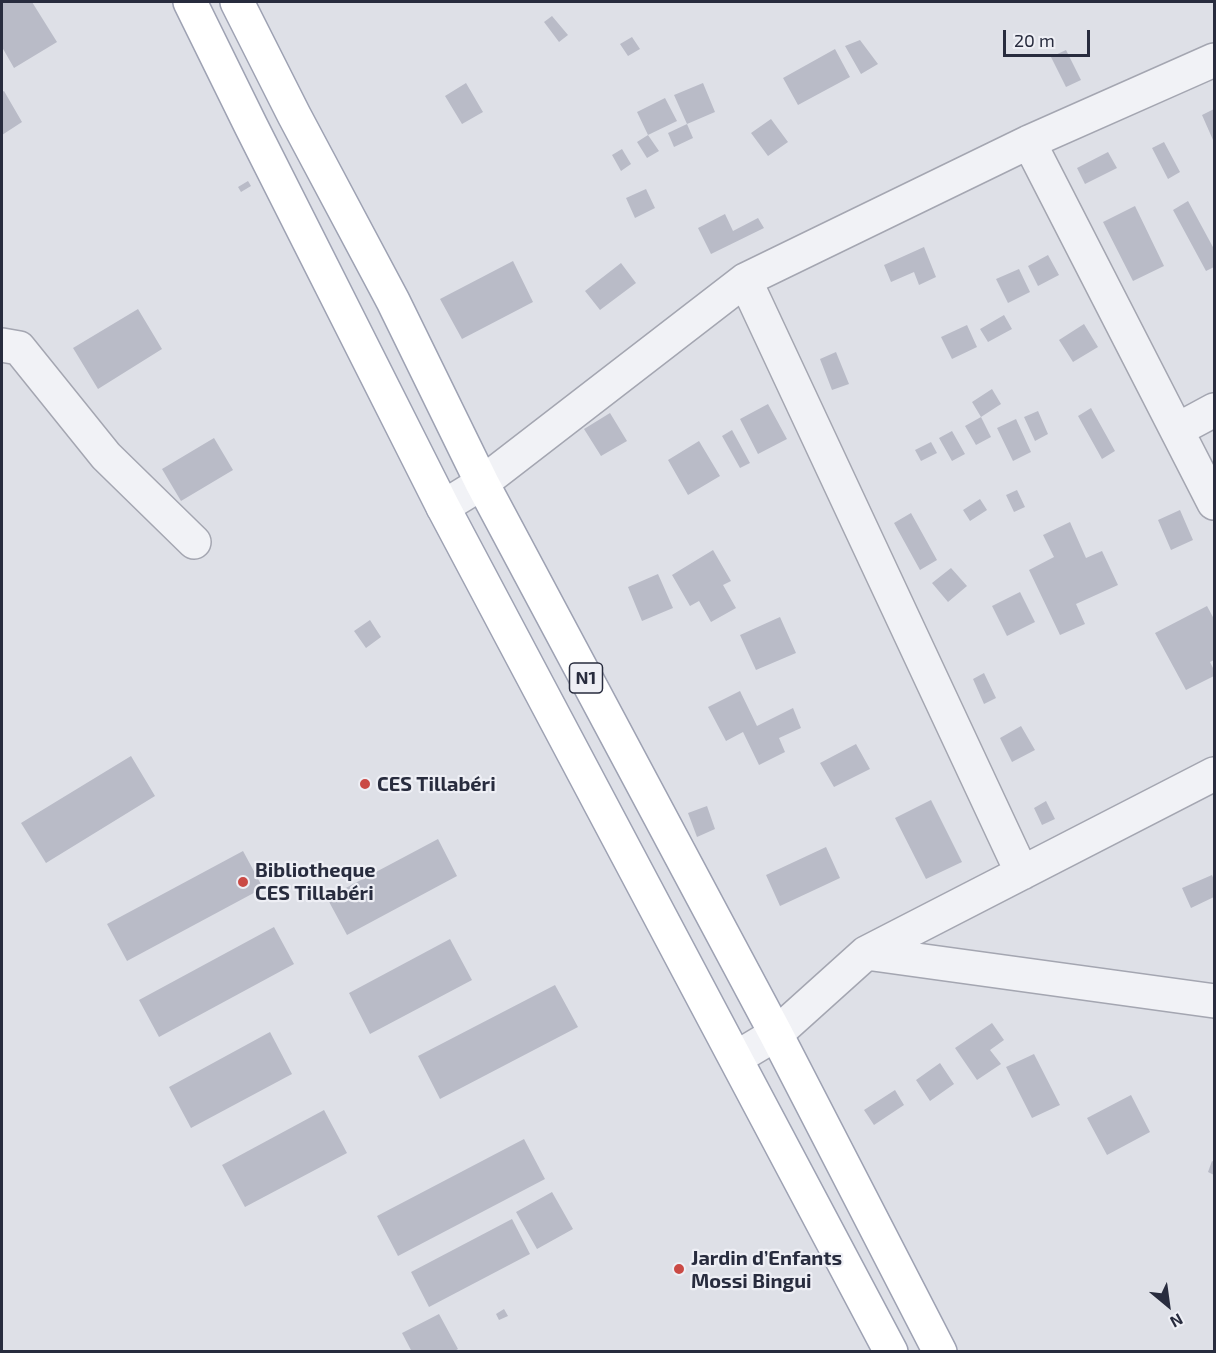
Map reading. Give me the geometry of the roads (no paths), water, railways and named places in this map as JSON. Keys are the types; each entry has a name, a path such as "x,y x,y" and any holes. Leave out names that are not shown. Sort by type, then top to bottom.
{"main road":[{"name":"N1","path":"190,2 443,507 891,1352"},
{"name":"N1","path":"237,2 393,301 482,483 776,1034 940,1352"}],"street":[{"path":"443,507 482,483 745,280 1029,142 1215,60"},
{"path":"1029,142 1215,503"},
{"path":"745,280 1022,873"},
{"path":"2,345 19,348 106,456 194,542"},
{"path":"1177,430 1215,410"},
{"path":"736,1058 776,1034 866,953 1215,774"},
{"path":"866,953 1215,1001"}],"place":[{"name":"CES Tillabéri","path":"365,784"},
{"name":"Bibliotheque CES Tillabéri","path":"243,882"},
{"name":"Jardin d’Enfants Mossi Bingui","path":"679,1269"}]}
